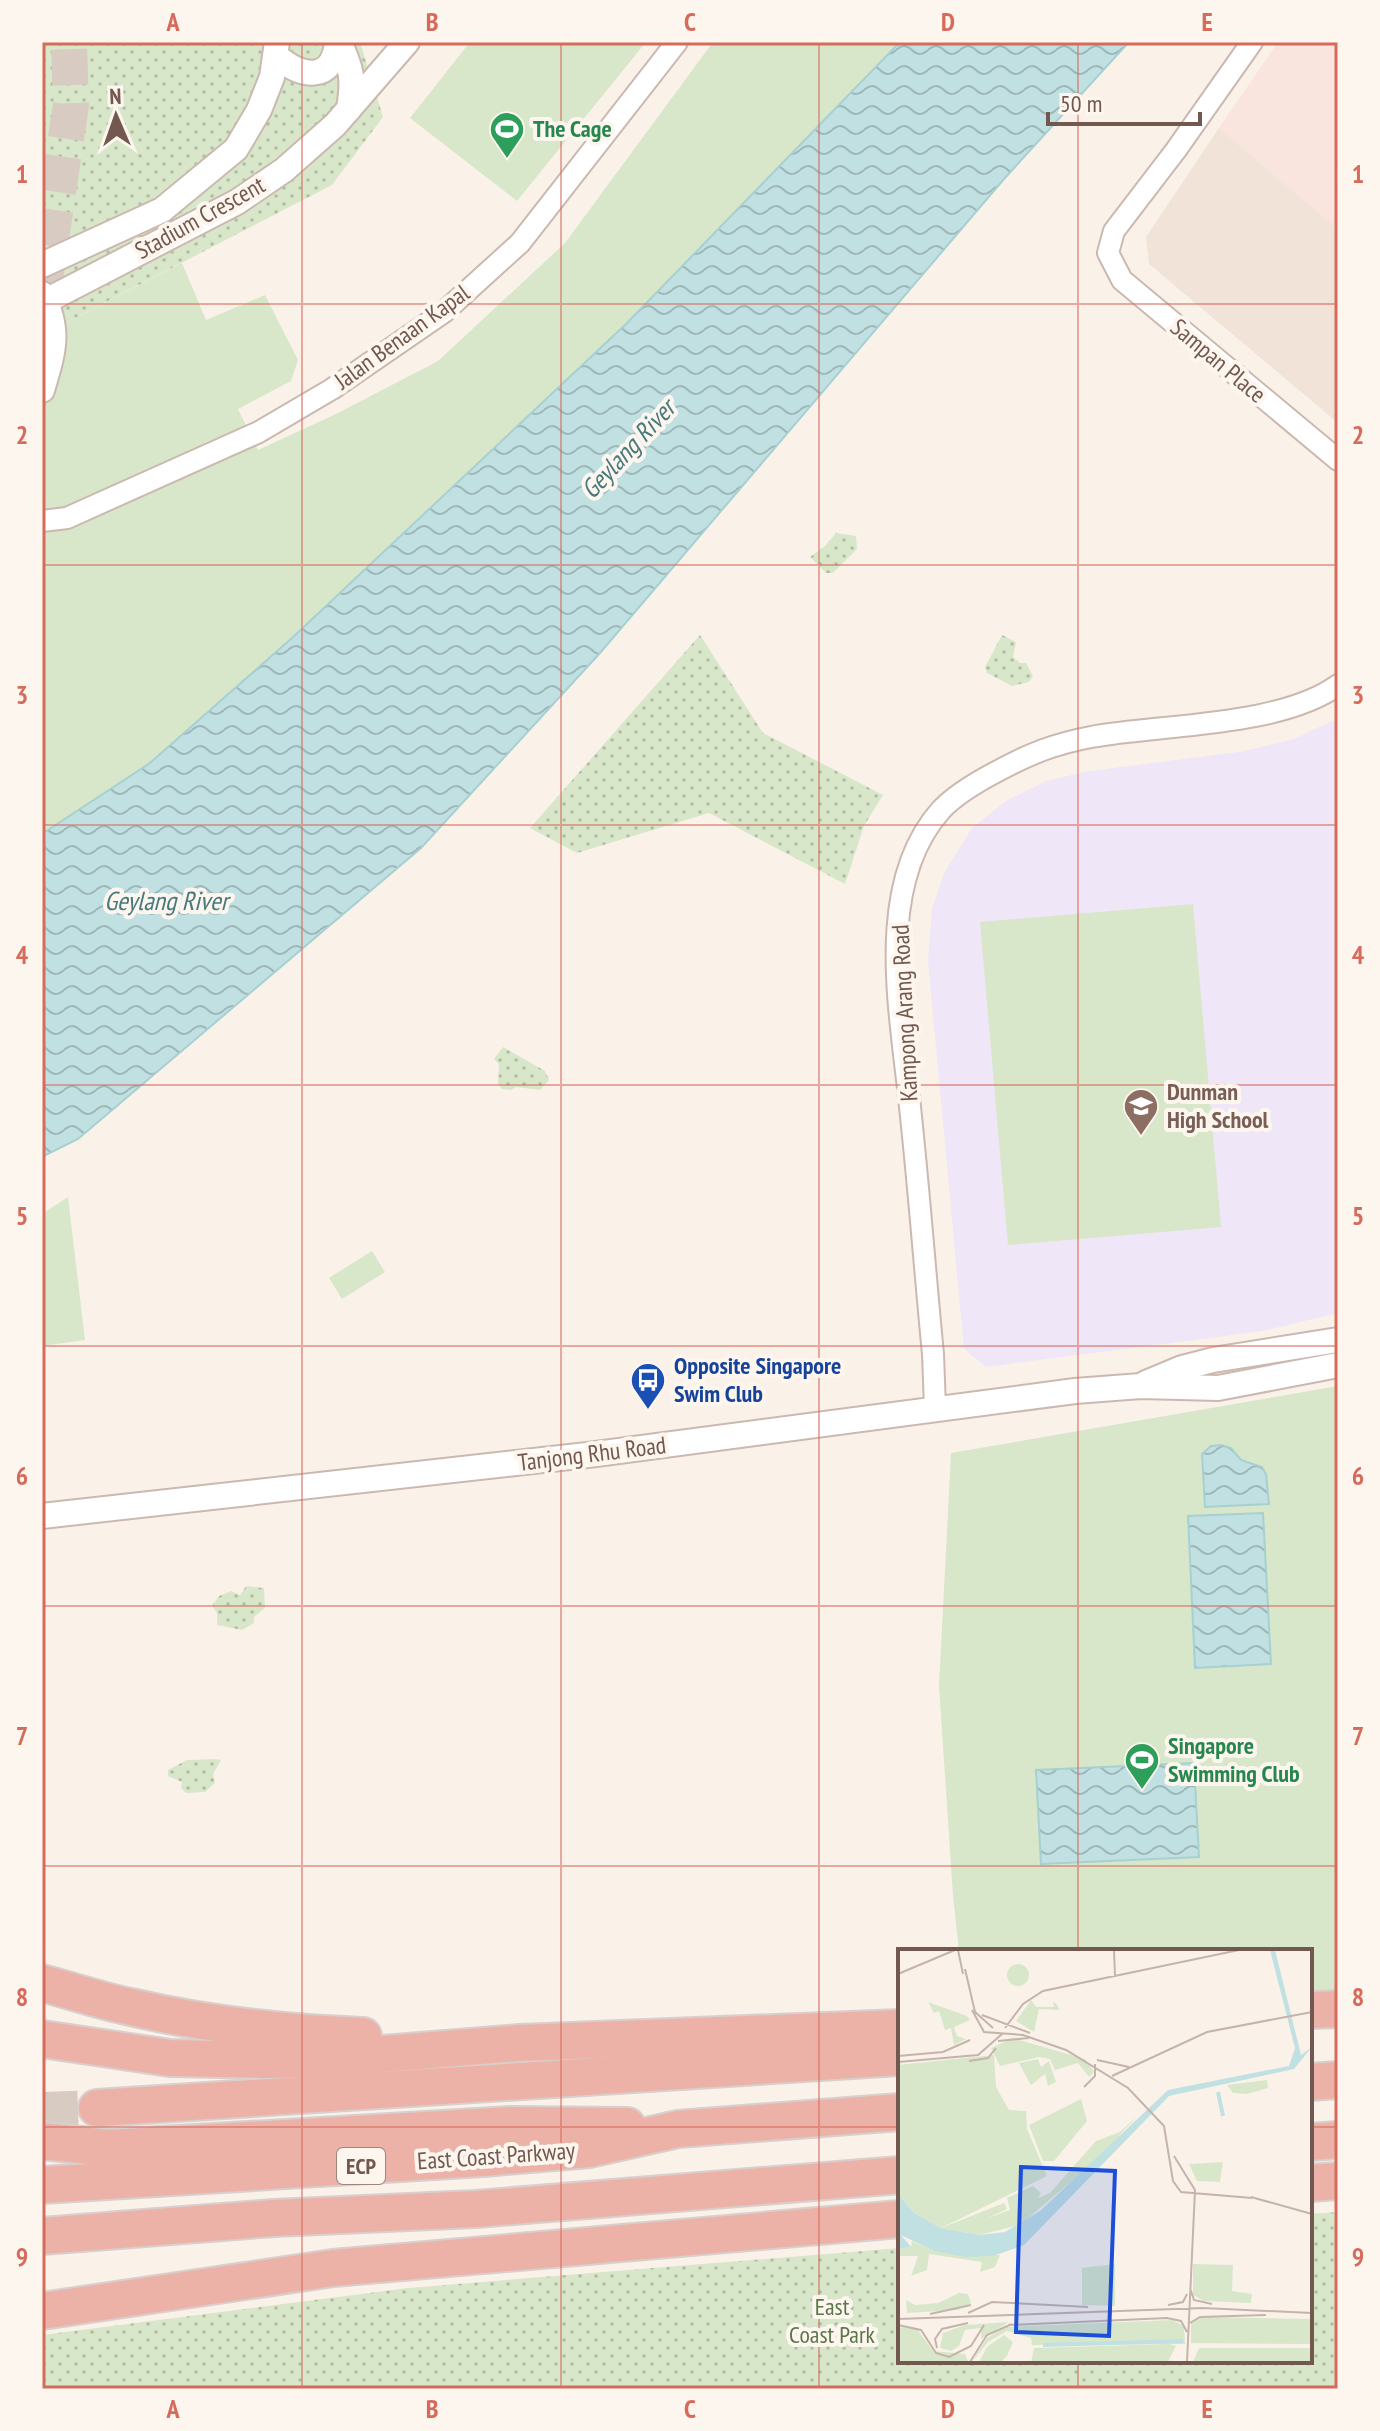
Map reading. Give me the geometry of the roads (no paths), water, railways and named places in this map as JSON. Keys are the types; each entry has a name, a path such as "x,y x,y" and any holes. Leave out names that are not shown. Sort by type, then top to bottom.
{"highway":[{"path":"42,1983 132,2008 251,2028 315,2034 520,2043"},
{"path":"1312,2010 1338,2009"},
{"path":"42,2039 170,2058 319,2059 520,2043 898,2028"},
{"path":"97,2108 898,2057"},
{"path":"1312,2060 1338,2061"},
{"path":"1312,2082 1338,2080"},
{"name":"East Coast Parkway","path":"42,2185 589,2149 678,2129 898,2112"},
{"path":"42,2141 109,2148 511,2125 597,2124 678,2129"},
{"path":"1312,2142 1338,2140"},
{"name":"East Coast Parkway","path":"42,2236 274,2218 476,2209 898,2175"},
{"path":"1312,2183 1338,2181"},
{"path":"42,2291 384,2243 430,2234 451,2226 476,2209"},
{"path":"42,2311 333,2268 898,2219"}],"street":[{"path":"277,49 291,69 319,72 330,65 338,42"},
{"path":"338,42 350,65 353,83 349,109"},
{"name":"Stadium Crescent","path":"43,299 237,202 284,170 349,109 407,42"},
{"name":"Jalan Benaan Kapal","path":"42,521 67,518 259,432 332,389 444,312 520,243 677,42"},
{"name":"Sampan Place","path":"1252,42 1114,231 1108,253 1122,280 1338,460"},
{"path":"42,265 162,210 207,176 236,149 259,110 272,77 277,49"},
{"path":"42,390 55,346 54,324 43,299"},
{"name":"Kampong Arang Road","path":"935,1408 933,1354 896,938 903,884 916,850 941,810 972,785 1032,752 1090,737 1242,719 1290,707 1338,685"},
{"name":"Tanjong Rhu Road","path":"1141,1386 1182,1368 1213,1360 1338,1340"},
{"name":"Tanjong Rhu Road","path":"42,1516 596,1454 935,1408 1141,1386 1218,1388 1338,1365"}],"water":[{"name":"Geylang River","path":"900,42 1129,42 1004,179 600,653 421,848 78,1139 42,1157 42,834 150,763 292,638 626,324"},
{"path":"1211,1446 1231,1448 1241,1460 1262,1467 1266,1474 1269,1504 1205,1507 1202,1454"},
{"path":"1263,1513 1271,1664 1195,1668 1188,1516"},
{"path":"1194,1763 1199,1857 1041,1864 1036,1770"}],"tunnel":[{"path":"42,299 71,105 69,42"},
{"path":"42,2110 97,2108"}],"place":[{"name":"The Cage","path":"507,160"},
{"name":"Dunman High School","path":"1141,1137"},
{"name":"Opposite Singapore Swim Club","path":"648,1411"},
{"name":"Singapore Swimming Club","path":"1142,1791"}],"park label":[{"name":"East Coast Park","path":"832,2321"}]}
